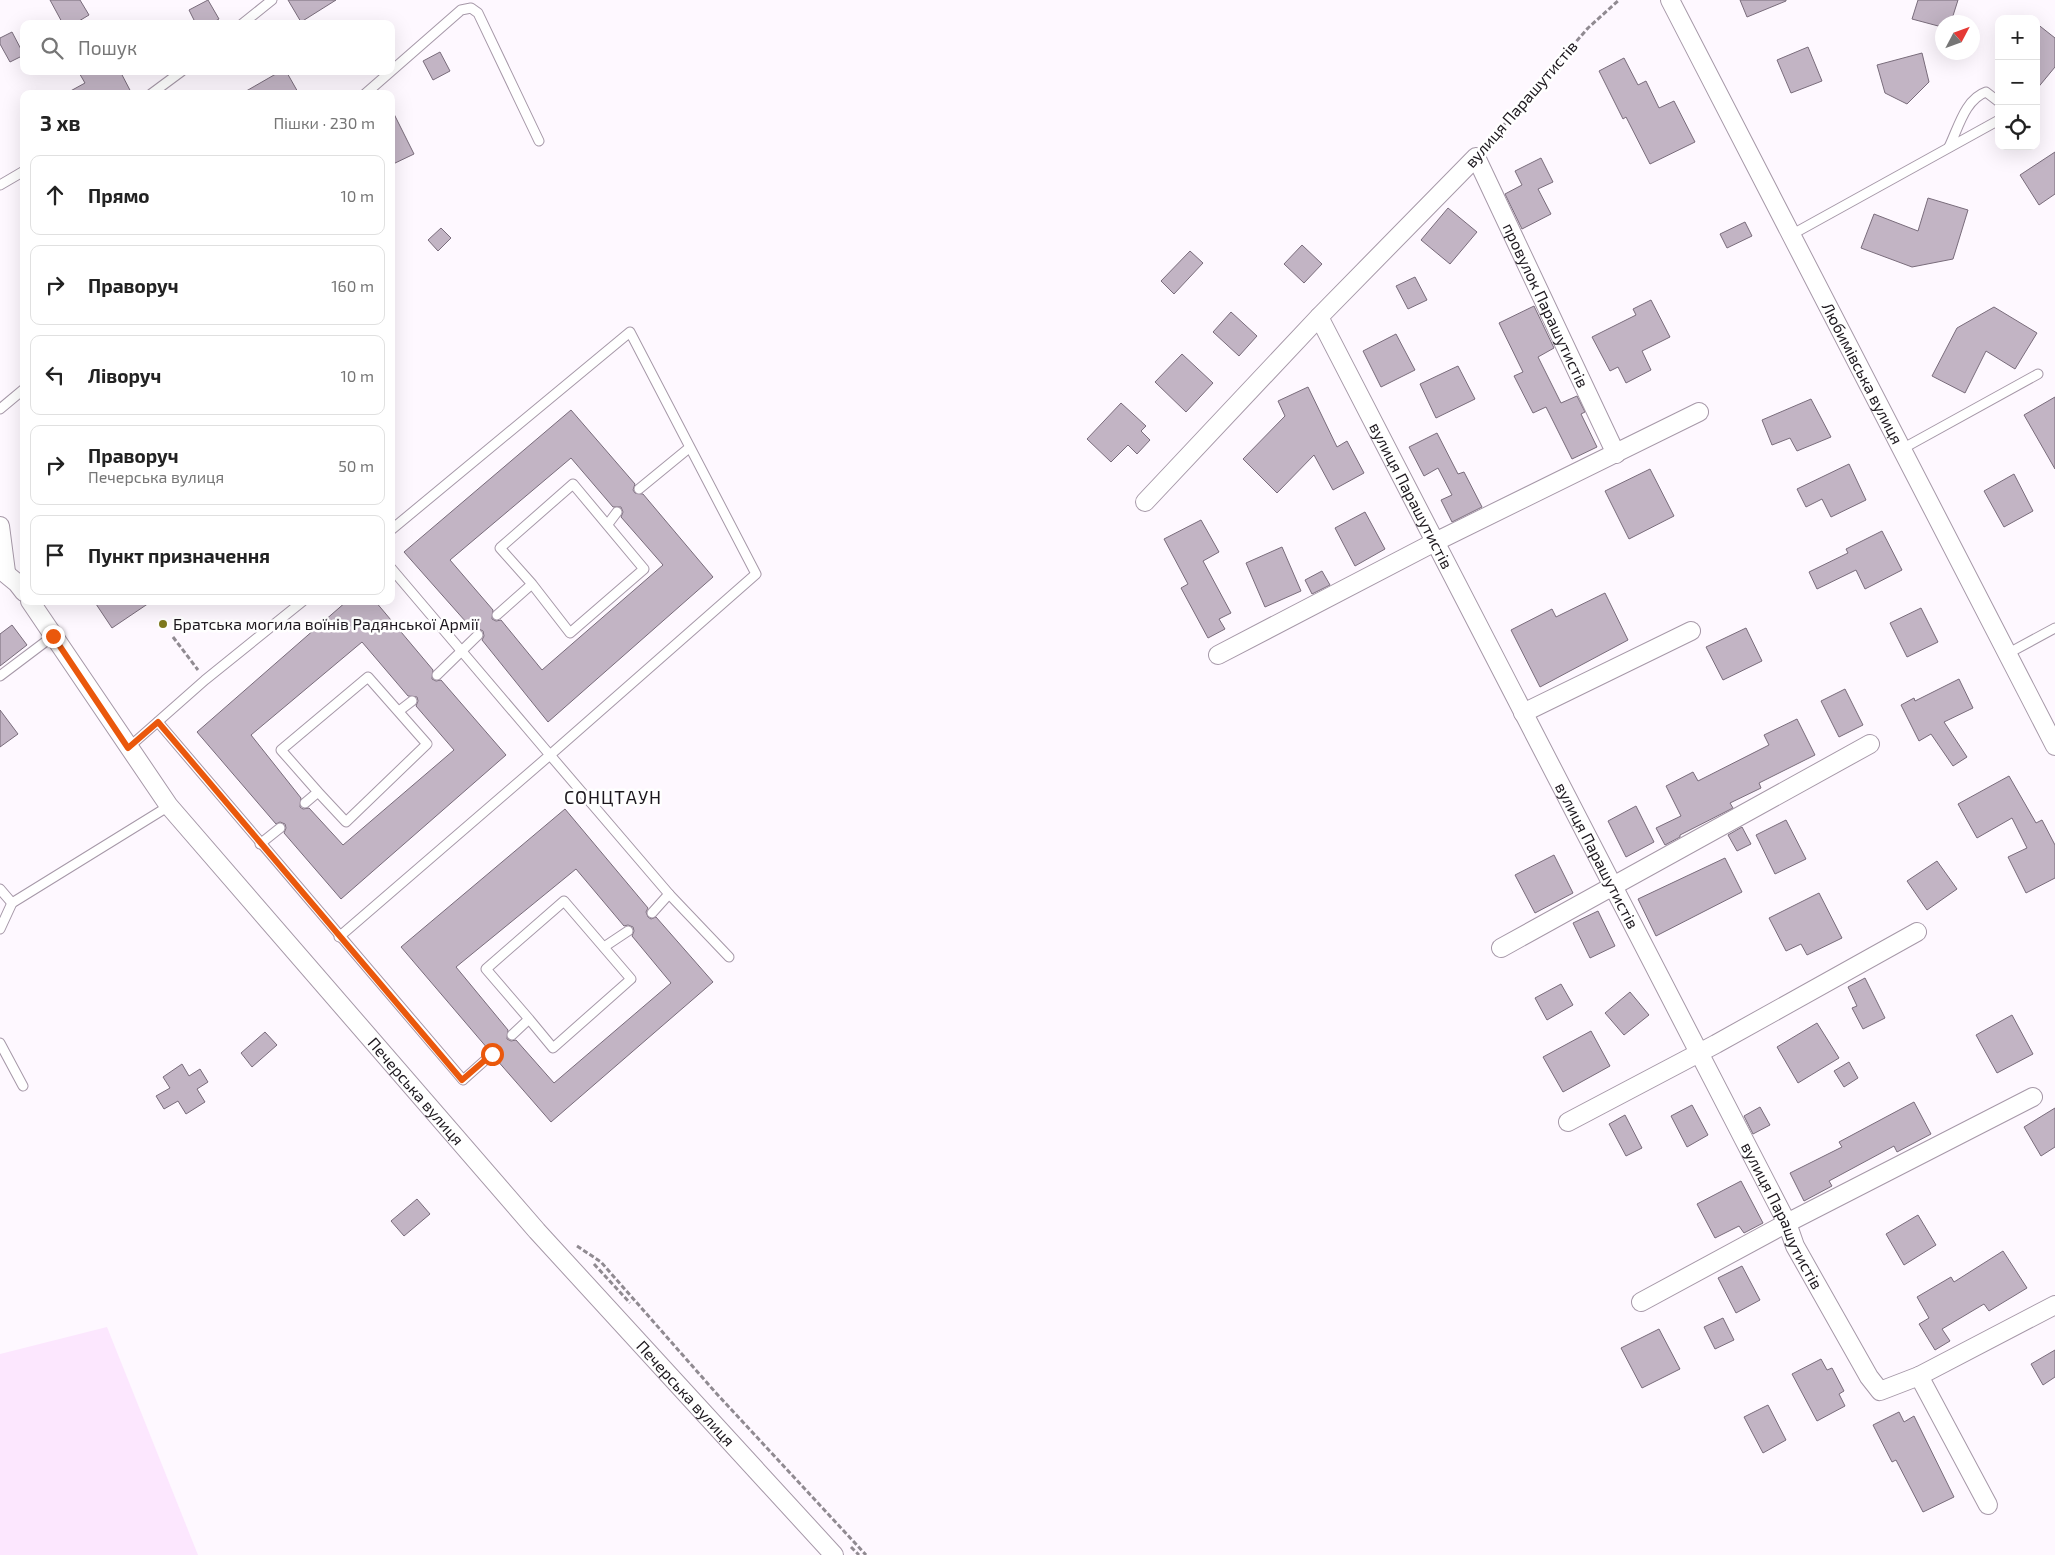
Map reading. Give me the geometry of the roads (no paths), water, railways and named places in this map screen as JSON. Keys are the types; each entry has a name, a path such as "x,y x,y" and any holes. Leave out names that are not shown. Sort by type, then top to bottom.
{"street":[{"name":"Любимівська вулиця","path":"1670,0 2055,746"},
{"name":"вулиця Парашутистів","path":"1145,502 1319,317 1476,157"},
{"name":"провулок Парашутистів","path":"1476,157 1616,454"},
{"name":"вулиця Парашутистів","path":"1319,317 1787,1223 1795,1246 1869,1377 1880,1391 1919,1376"},
{"path":"1218,655 1435,542 1699,412"},
{"path":"0,526 3,570 20,588"},
{"name":"Печерська вулиця","path":"33,605 169,806 536,1231 834,1555"},
{"path":"1523,713 1691,630"},
{"path":"1501,948 1870,744"},
{"path":"1568,1122 1698,1053 1917,932"},
{"path":"1641,1302 1787,1223 2033,1097"},
{"path":"1988,1505 1919,1376 2055,1305"}],"lane":[{"path":"247,20 272,0"},
{"path":"395,68 461,10 471,8 478,13 539,141"},
{"path":"156,90 177,75"},
{"path":"370,90 387,75"},
{"path":"1949,148 1970,103 1979,94 1986,92 1995,99"},
{"path":"1791,235 1995,122"},
{"path":"0,185 20,173"},
{"path":"339,937 756,574 688,448 630,332 395,527"},
{"path":"1902,449 2038,374"},
{"path":"0,409 20,392"},
{"path":"639,489 688,448"},
{"path":"573,484 644,569 570,632 532,584 500,548 573,484"},
{"path":"608,524 617,512"},
{"path":"395,573 464,651 669,894 729,957"},
{"path":"498,615 532,584"},
{"path":"128,748 205,680 298,605"},
{"path":"2007,654 2055,628"},
{"path":"437,675 464,651 478,635"},
{"path":"0,676 53,636"},
{"path":"368,677 427,744 346,822 318,792 281,750 368,677"},
{"path":"399,711 412,700"},
{"path":"158,722 462,1080 492,1054"},
{"path":"305,803 318,792"},
{"path":"0,929 12,902 169,806"},
{"path":"260,844 280,828"},
{"path":"0,889 12,902"},
{"path":"652,912 669,894"},
{"path":"564,901 631,979 554,1048 529,1019 486,969 564,901"},
{"path":"604,947 628,931"},
{"path":"512,1035 529,1019"},
{"path":"0,1043 23,1086"}],"place":[{"name":"Братська могила воїнів Радянської Армії","path":"163,624"}],"district":[{"name":"СОНЦТАУН","path":"613,798"}]}
